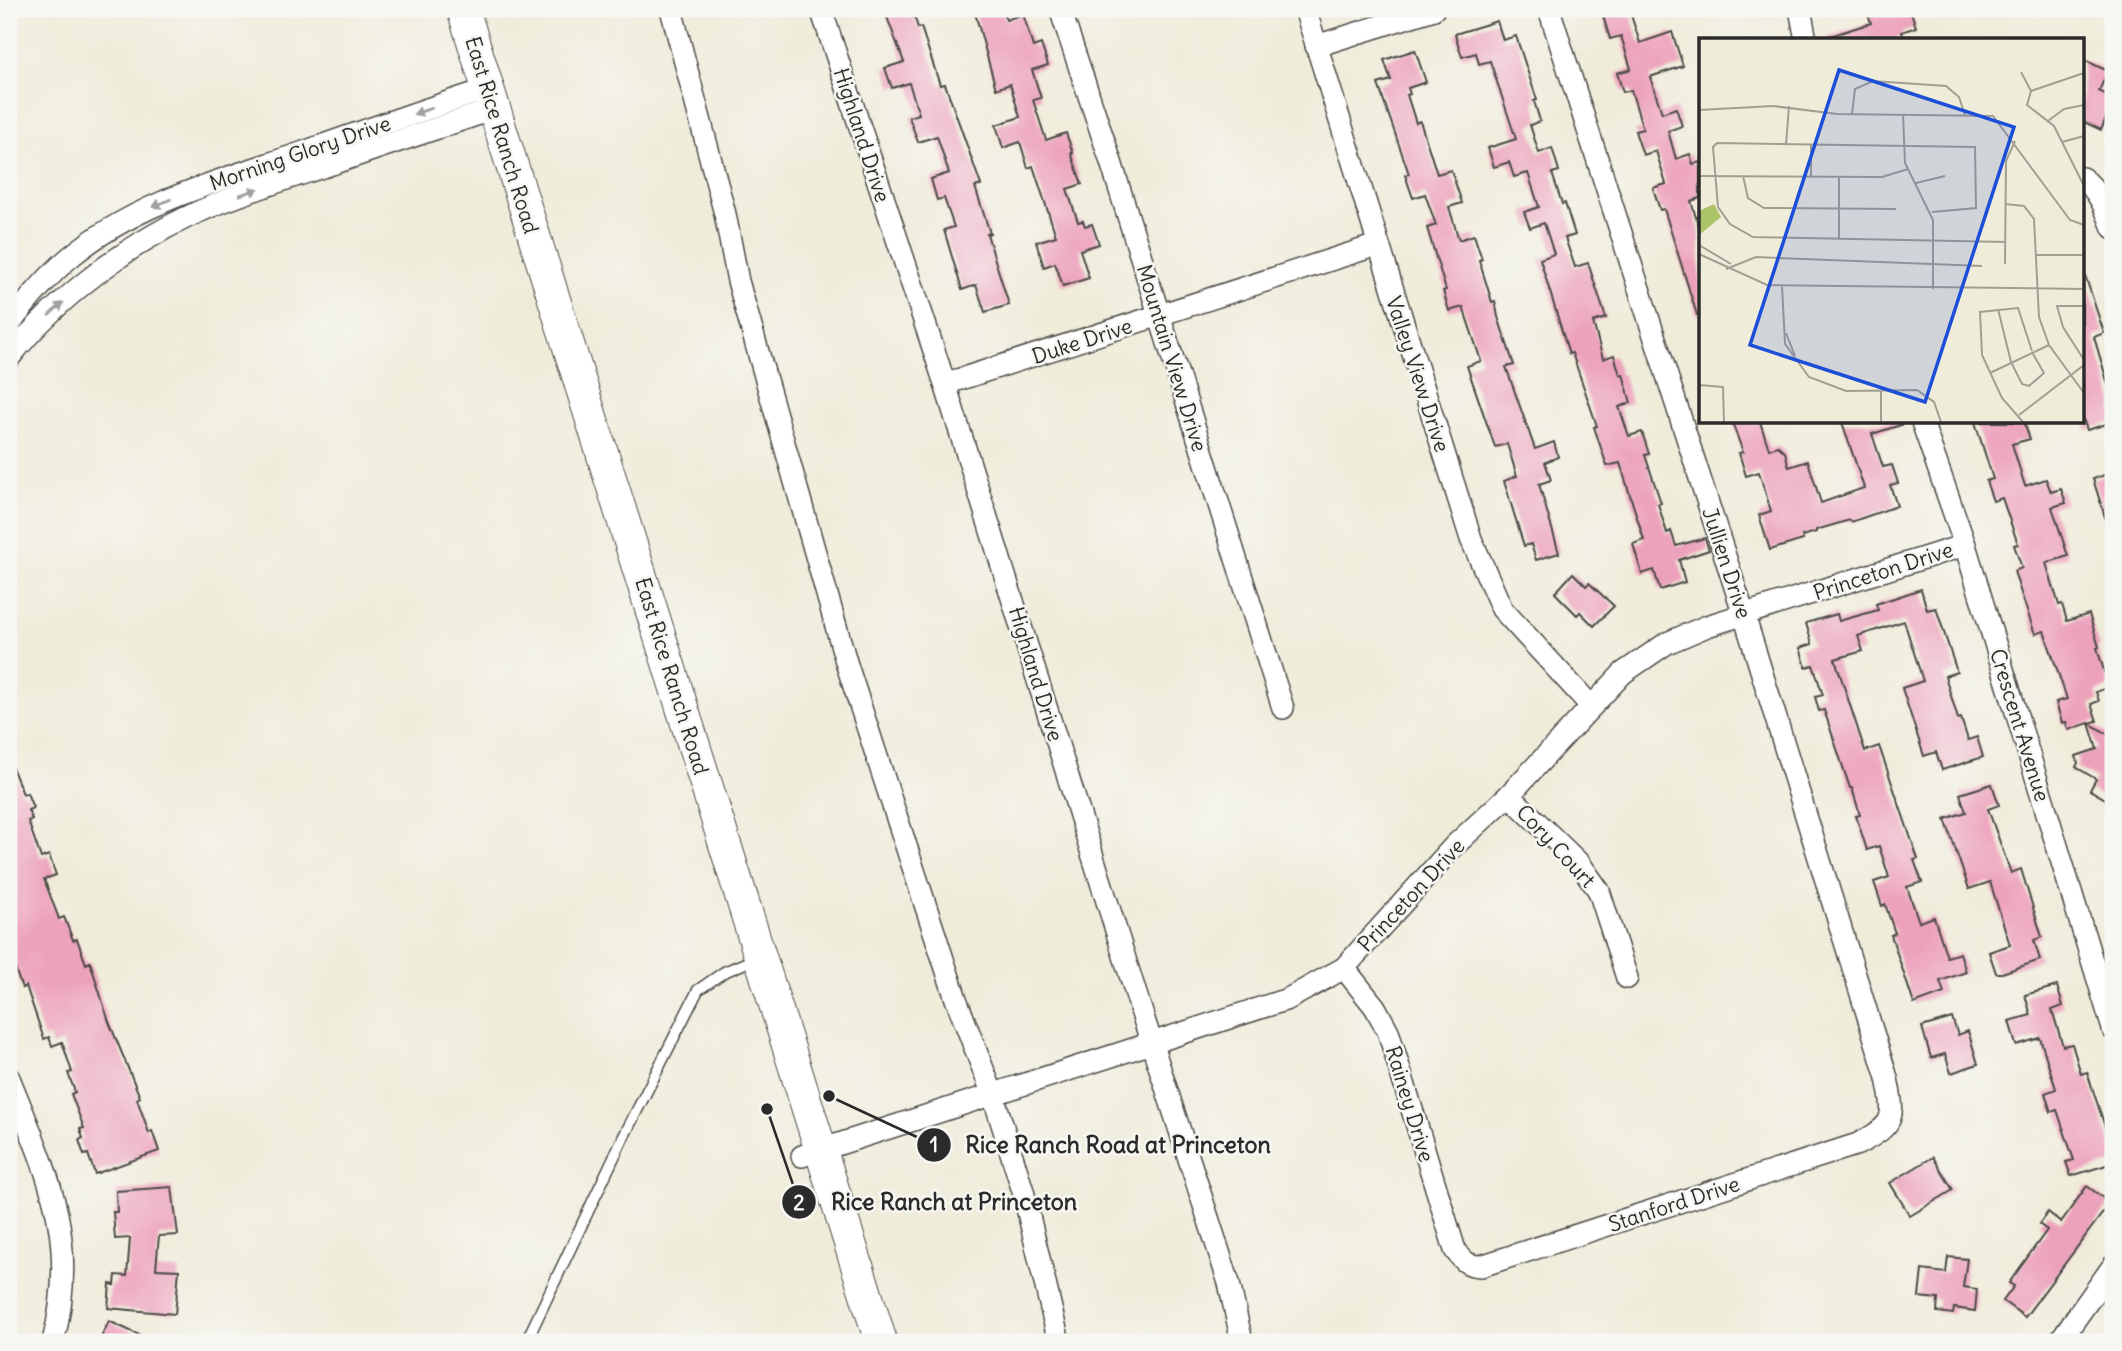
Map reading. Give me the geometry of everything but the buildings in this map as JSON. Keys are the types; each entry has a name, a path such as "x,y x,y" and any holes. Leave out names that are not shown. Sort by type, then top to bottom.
{"main road":[{"name":"East Rice Ranch Road","path":"450,9 484,101 627,574 811,1153 881,1342"},
{"name":"East Rice Ranch Road","path":"463,9 484,101"},
{"name":"East Rice Ranch Road","path":"811,1153 861,1342"}],"street":[{"path":"671,9 725,214 738,281 847,665 956,999 993,1096 1023,1191 1059,1342"},
{"name":"Highland Drive","path":"821,9 945,384 1229,1283 1242,1342"},
{"name":"Mountain View Drive","path":"1060,9 1283,708"},
{"name":"Valley View Drive","path":"1305,9 1377,245 1484,573 1502,609 1591,706"},
{"path":"1316,46 1434,9"},
{"name":"Jullien Drive","path":"1549,9 1744,615 1887,1078 1893,1110 1890,1120"},
{"path":"1800,9 1806,38"},
{"name":"Morning Glory Drive","path":"9,325 51,275 86,246 117,226 193,190 484,101"},
{"name":"Morning Glory Drive","path":"9,358 59,305 131,250 177,223 211,206 484,101"},
{"path":"2084,179 2105,208 2113,228"},
{"path":"117,226 131,234 131,250"},
{"name":"Duke Drive","path":"945,384 1377,245"},
{"path":"86,246 84,251 87,262 96,270 102,271"},
{"name":"Crescent Avenue","path":"1923,424 2105,974 2113,1029"},
{"name":"Princeton Drive","path":"811,1153 1288,999 1344,968 1454,846 1509,795 1623,673 1667,643 1707,626 1965,545"},
{"name":"Cory Court","path":"1509,795 1580,864 1599,891 1627,978"},
{"name":"Rainey Drive","path":"1344,968 1375,1007 1388,1031 1455,1250"},
{"path":"9,1079 45,1168 59,1217 64,1266 61,1306 52,1342"},
{"name":"Stanford Drive","path":"1455,1250 1462,1261 1472,1266 1481,1266 1858,1144 1878,1134 1890,1120"},
{"path":"2059,1342 2113,1266"}],"lane":[{"path":"526,1342 623,1138 698,990 750,961"}],"place":[{"name":"Rice Ranch Road at Princeton","path":"829,1096"},
{"name":"Rice Ranch at Princeton","path":"767,1109"}]}
